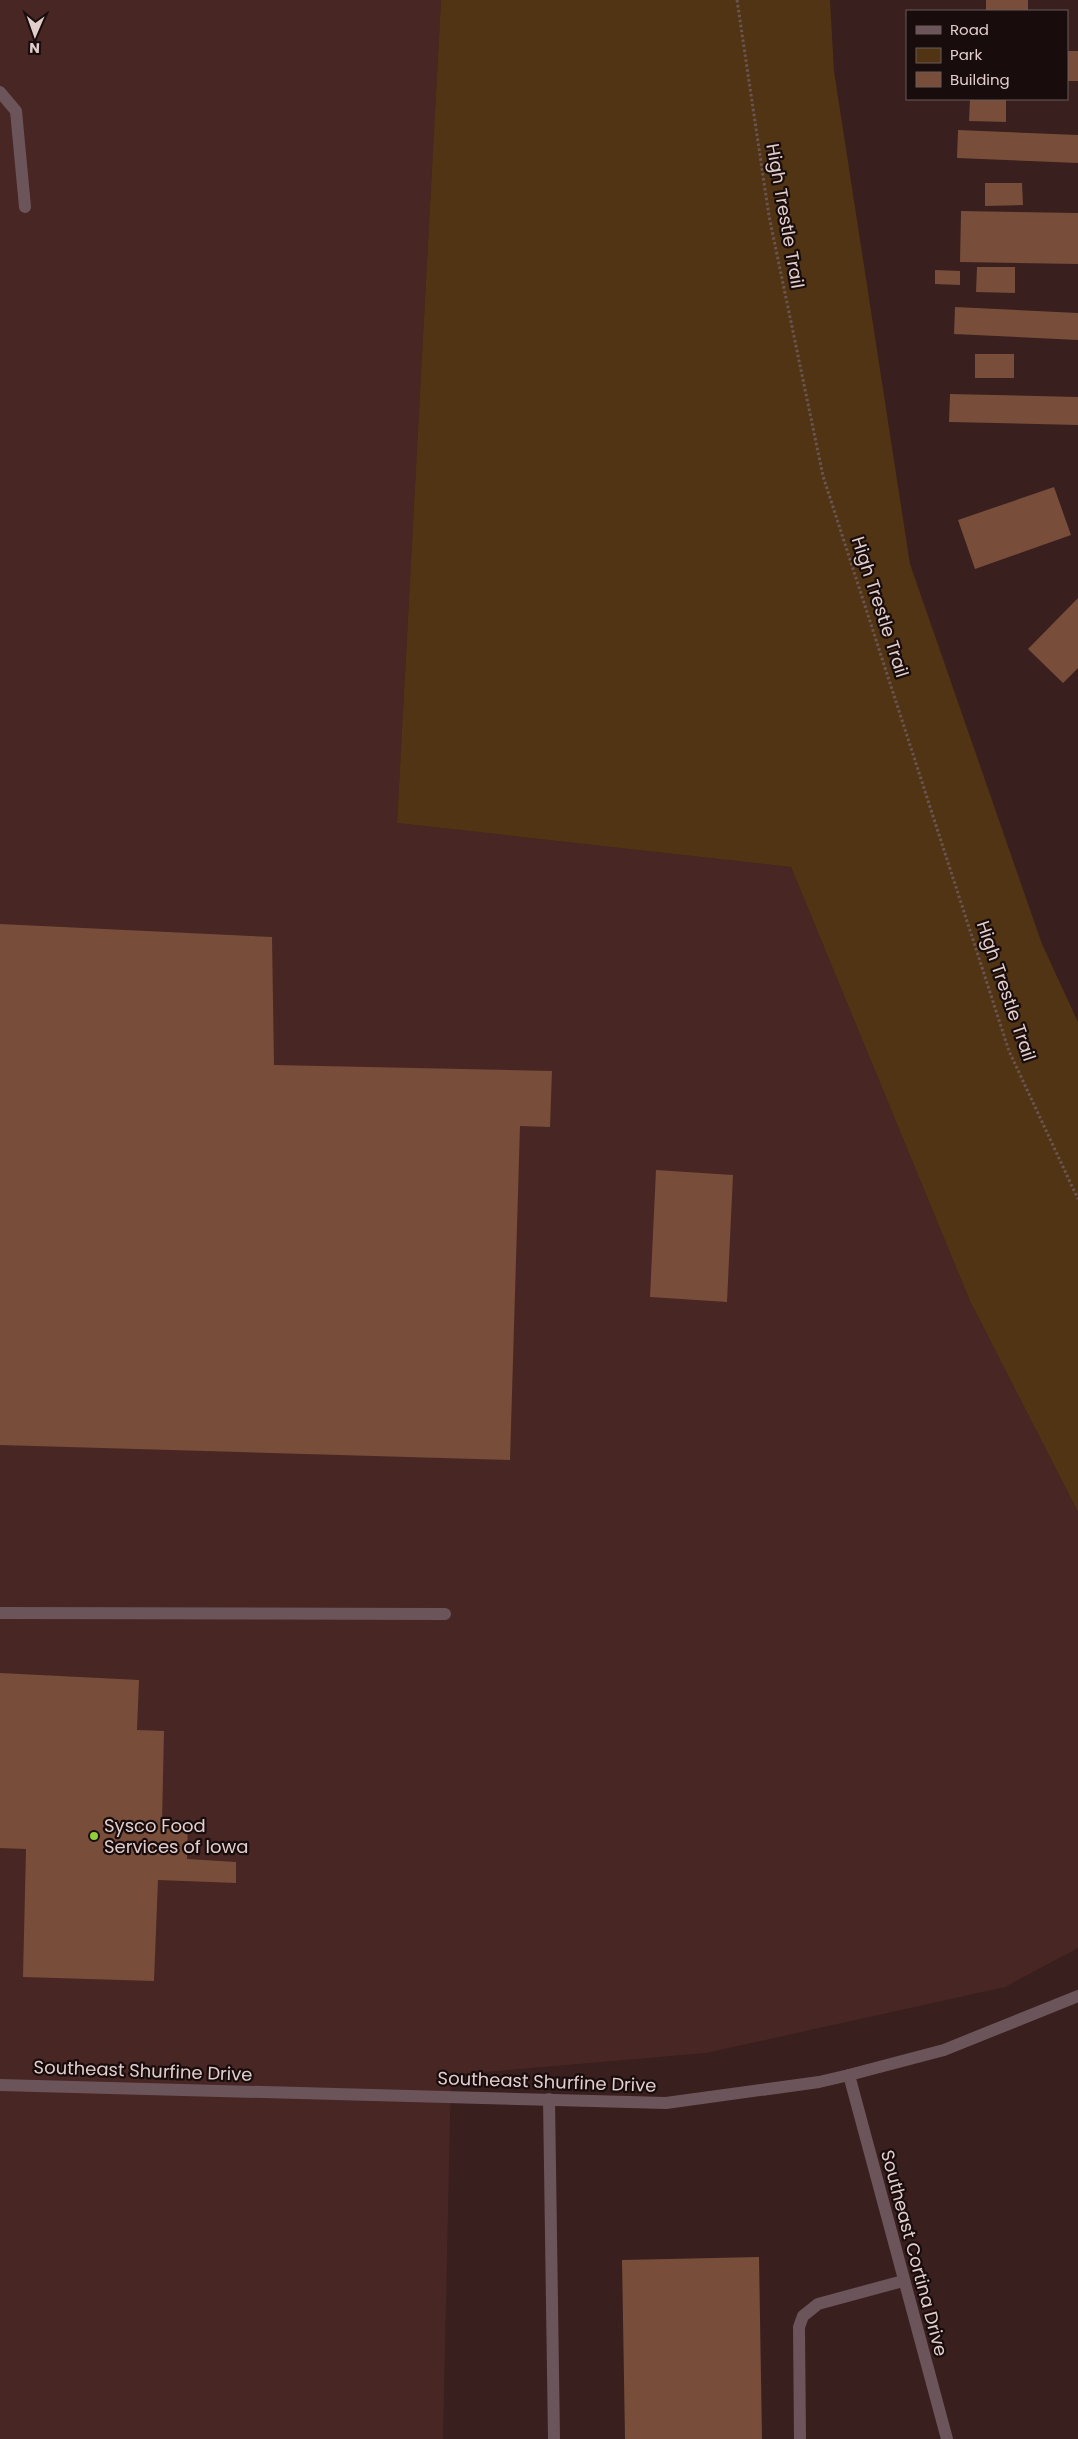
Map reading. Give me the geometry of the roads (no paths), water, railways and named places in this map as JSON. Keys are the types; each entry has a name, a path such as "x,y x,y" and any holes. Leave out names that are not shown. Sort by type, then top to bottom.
{"street":[{"path":"0,92 16,111 25,207"},
{"path":"0,1613 446,1614"},
{"name":"Southeast Shurfine Drive","path":"0,2085 666,2103 819,2082 850,2075 944,2050 1078,1996"},
{"name":"Southeast Cortina Drive","path":"850,2075 946,2439"},
{"path":"549,2099 554,2439"},
{"path":"800,2439 799,2327 803,2316 818,2304 904,2281"}],"place":[{"name":"Sysco Food Services of Iowa","path":"94,1836"}]}
